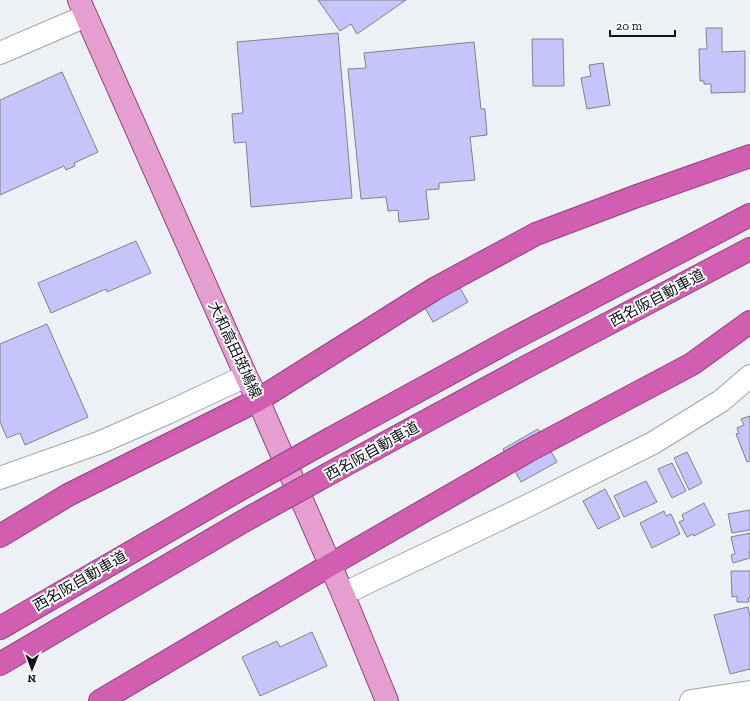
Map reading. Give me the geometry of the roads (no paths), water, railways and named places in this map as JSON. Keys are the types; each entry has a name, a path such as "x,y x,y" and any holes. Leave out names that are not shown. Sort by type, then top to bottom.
{"highway":[{"path":"0,536 68,496 258,400 436,288 536,234 750,156"},
{"name":"西名阪自動車道","path":"0,628 332,438 511,340 750,215"},
{"name":"西名阪自動車道","path":"0,664 249,518 526,367 750,249"},
{"path":"100,701 330,565 528,451 692,364 750,322"}],"main road":[{"name":"大和高田斑鳩線","path":"82,8 258,400 343,594 387,701"}],"street":[{"path":"0,53 82,8"},
{"path":"0,478 101,442 168,413 246,376"},
{"path":"343,594 523,508 653,443 721,401 750,376"},
{"path":"691,701 750,692"}]}
